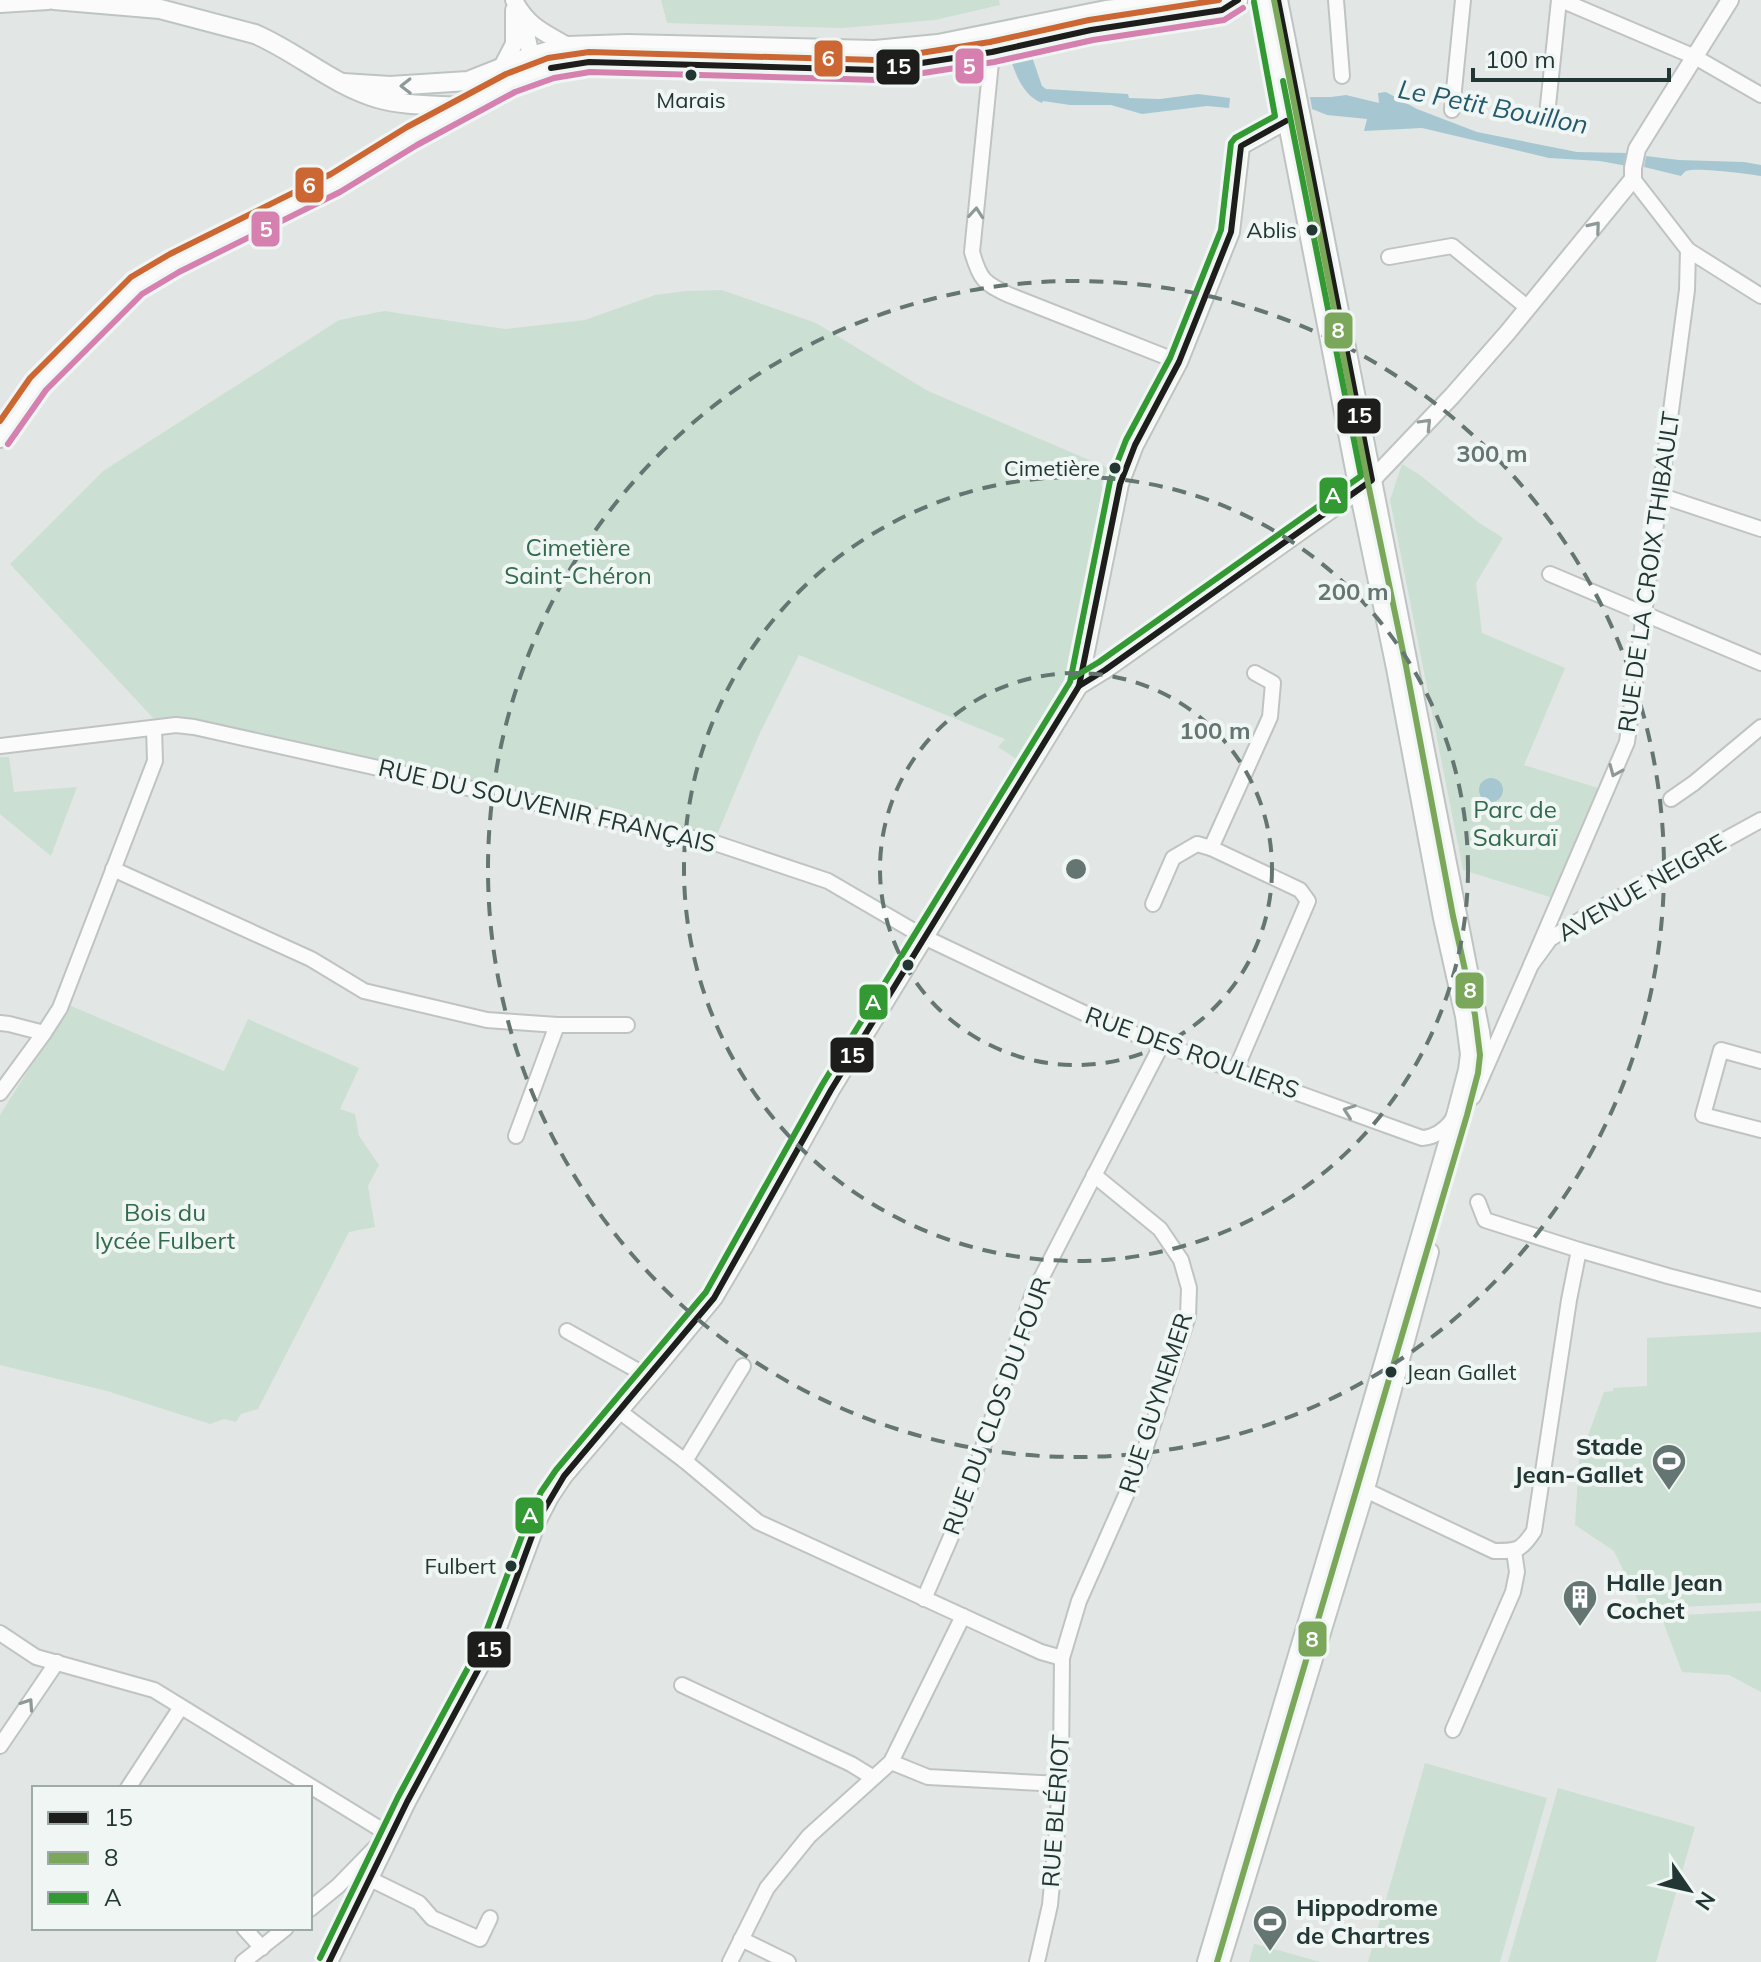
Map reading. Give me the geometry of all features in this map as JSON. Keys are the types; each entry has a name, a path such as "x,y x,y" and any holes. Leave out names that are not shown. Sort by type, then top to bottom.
{"main road":[{"path":"0,3 48,0"},
{"path":"54,0 160,9 270,40 373,97 403,104 466,107"},
{"path":"0,438 38,384 136,286 174,263 336,183 466,107 531,56 568,46 627,44 875,50 938,44 1106,10 1197,0"},
{"path":"343,83 390,86 468,81 589,62 877,70 992,52 1091,30 1222,10 1238,0"},
{"path":"1220,1962 1453,1164 1476,1050 1469,977 1286,121 1264,0"},
{"path":"1278,0 1443,918 1465,1016 1476,1050"},
{"path":"412,136 468,81"},
{"path":"403,104 410,117 412,136"},
{"path":"1207,1962 1357,1486 1457,1112 1469,1092"}],"street":[{"path":"1336,0 1342,76"},
{"path":"1452,110 1463,0"},
{"path":"1547,115 1560,0 1695,57 1761,95"},
{"path":"1079,686 1365,485 1452,396 1528,308 1634,168 1637,149 1730,0"},
{"path":"517,5 539,29 568,46"},
{"path":"506,75 514,44 517,5"},
{"path":"517,5 531,56"},
{"path":"514,44 551,68"},
{"path":"992,52 972,252 978,273 990,286 1009,295 1179,362"},
{"path":"331,1961 389,1838 492,1644 538,1520 550,1497 564,1476 714,1298 831,1090 1079,686 1120,484 1135,445 1179,362 1231,232 1241,146 1286,121"},
{"path":"1634,168 1688,250 1761,296"},
{"path":"1389,257 1452,246 1528,308"},
{"name":"RUE DE LA CROIX THIBAULT","path":"1531,965 1627,742 1687,290 1688,250"},
{"path":"1659,495 1761,529"},
{"path":"1550,574 1761,663"},
{"path":"1211,848 1270,717 1273,683 1255,673"},
{"name":"RUE DU SOUVENIR FRANÇAIS","path":"0,746 176,725 194,727 715,843 828,881 924,937"},
{"path":"1671,799 1761,727"},
{"path":"0,1093 60,1008 155,761 154,728"},
{"name":"AVENUE NEIGRE","path":"1469,1092 1501,1036 1531,965 1550,939 1761,820"},
{"path":"1153,904 1173,858 1197,844 1300,890 1308,901 1236,1069"},
{"path":"113,869 311,959 364,991 487,1020 557,1025 627,1025"},
{"name":"RUE DES ROULIERS","path":"924,937 1107,1024 1422,1138 1439,1134 1457,1112"},
{"path":"0,1023 44,1033"},
{"path":"516,1136 557,1025"},
{"path":"1476,1050 1501,1036"},
{"name":"RUE DU CLOS DU FOUR","path":"924,1599 963,1509 1032,1296 1162,1044"},
{"path":"1761,1061 1721,1050 1703,1115 1761,1130"},
{"name":"RUE GUYNEMER","path":"1062,1658 1079,1601 1142,1459 1188,1316 1189,1288 1181,1260 1160,1229 1094,1175"},
{"path":"1478,1202 1485,1220 1579,1250 1761,1300"},
{"path":"1357,1486 1494,1551 1514,1551 1523,1547 1534,1531 1579,1250"},
{"path":"567,1331 640,1372 647,1379"},
{"path":"685,1461 743,1366"},
{"path":"619,1411 758,1522 1041,1652 1062,1658"},
{"path":"1453,1730 1513,1592 1517,1572 1514,1551"},
{"path":"730,1962 767,1888 809,1836 891,1762 963,1616"},
{"path":"0,1633 36,1657 154,1690 306,1786"},
{"name":"RUE BLÉRIOT","path":"1037,1962 1050,1905 1060,1784 1062,1658"},
{"path":"0,1746 57,1662"},
{"path":"682,1685 851,1764 872,1777"},
{"path":"129,1786 181,1707"},
{"path":"891,1762 928,1777 1060,1784"},
{"path":"312,1790 389,1838"},
{"path":"312,1907 389,1838"},
{"path":"338,1886 355,1881 367,1882 419,1903 432,1918 480,1939 490,1918"},
{"path":"246,1930 262,1948"},
{"path":"243,1962 284,1930"},
{"path":"741,1939 788,1962"}],"green space":[{"path":"661,0 999,0 1000,5 935,20 843,28 667,23"},
{"name":"Cimetière Saint-Chéron","path":"722,290 816,323 928,391 1108,468 1101,484 1107,496 1060,699 1021,762 998,747 1005,739 799,655 759,735 716,837 182,718 153,718 10,564 103,471 339,320 384,311 505,329 585,320 655,295"},
{"name":"Parc de Sakuraï","path":"1402,464 1503,538 1476,583 1482,633 1565,668 1524,765 1598,788 1553,898 1463,870 1390,500"},
{"path":"0,757 9,757 14,792 77,787 51,856 0,814"},
{"name":"Bois du lycée Fulbert","path":"69,1005 224,1071 248,1019 359,1068 340,1109 355,1114 359,1136 379,1165 368,1186 375,1227 349,1232 258,1409 241,1414 236,1422 224,1419 210,1424 107,1391 0,1365 0,1115"},
{"name":"Stade Jean-Gallet","path":"1761,1332 1761,1603 1642,1609 1614,1551 1575,1525 1579,1460 1604,1392 1613,1391 1613,1388 1647,1386 1647,1338"},
{"path":"1761,1611 1761,1692 1729,1675 1682,1672 1661,1616"},
{"path":"1425,1763 1547,1798 1500,1962 1368,1962"},
{"path":"1558,1788 1695,1827 1656,1962 1508,1962"},
{"name":"Hippodrome de Chartres","path":"1255,1944 1321,1962 1249,1962"}],"water":[{"path":"1030,51 1042,86 1046,89 1128,94 1129,98 1160,99 1198,94 1230,98 1229,108 1207,106 1142,114 1111,105 1042,103 1021,84 1010,56"},
{"path":"1386,92 1417,109 1477,132 1577,152 1629,153 1627,166 1549,158 1422,128 1364,131 1367,119 1327,115 1312,109 1310,97 1346,95 1379,103 1378,93"},
{"path":"1646,156 1744,162 1761,165 1761,176 1700,170 1686,171 1681,176 1644,167"},
{"path":"1491,778 1499,782 1503,790 1499,798 1491,802 1483,798 1479,790 1483,782"}],"transit line":[{"name":"6","path":"0,421 30,378 131,277 170,254 331,174 407,127 506,74 548,58 589,52 876,60 990,42 1089,20 1219,0"},
{"name":"15","path":"551,68 589,62 877,70 992,52 1091,30 1222,10 1238,0"},
{"name":"8","path":"1217,1962 1467,1115 1480,1055 1475,1015 1274,0"},
{"name":"15","path":"1079,686 1372,480 1278,0"},
{"name":"A","path":"320,1958 398,1797 483,1640 541,1492 556,1470 706,1292 822,1085 1070,682 1110,481 1126,440 1170,358 1221,230 1231,143 1275,116 1254,2"},
{"name":"5","path":"8,444 46,390 142,294 179,272 340,192 417,145 515,92 554,78 590,72 878,80 994,62 1093,40 1224,20 1243,8"},
{"name":"A","path":"1074,677 1361,476 1283,81"},
{"name":"15","path":"329,1962 407,1802 492,1644 538,1520 564,1476 714,1298 831,1090 1079,686 1120,484 1135,445 1179,362 1231,232 1241,146 1286,121"}],"place":[{"name":"Marais","path":"691,75"},
{"name":"Ablis","path":"1312,230"},
{"name":"Cimetière","path":"1115,468"},
{"name":"Jean Gallet","path":"1391,1372"},
{"name":"Stade Jean-Gallet","path":"1669,1492"},
{"name":"Fulbert","path":"511,1566"},
{"name":"Halle Jean Cochet","path":"1580,1628"},
{"name":"Hippodrome de Chartres","path":"1270,1953"}],"water label":[{"name":"Le Petit Bouillon","path":"1493,107"}]}
